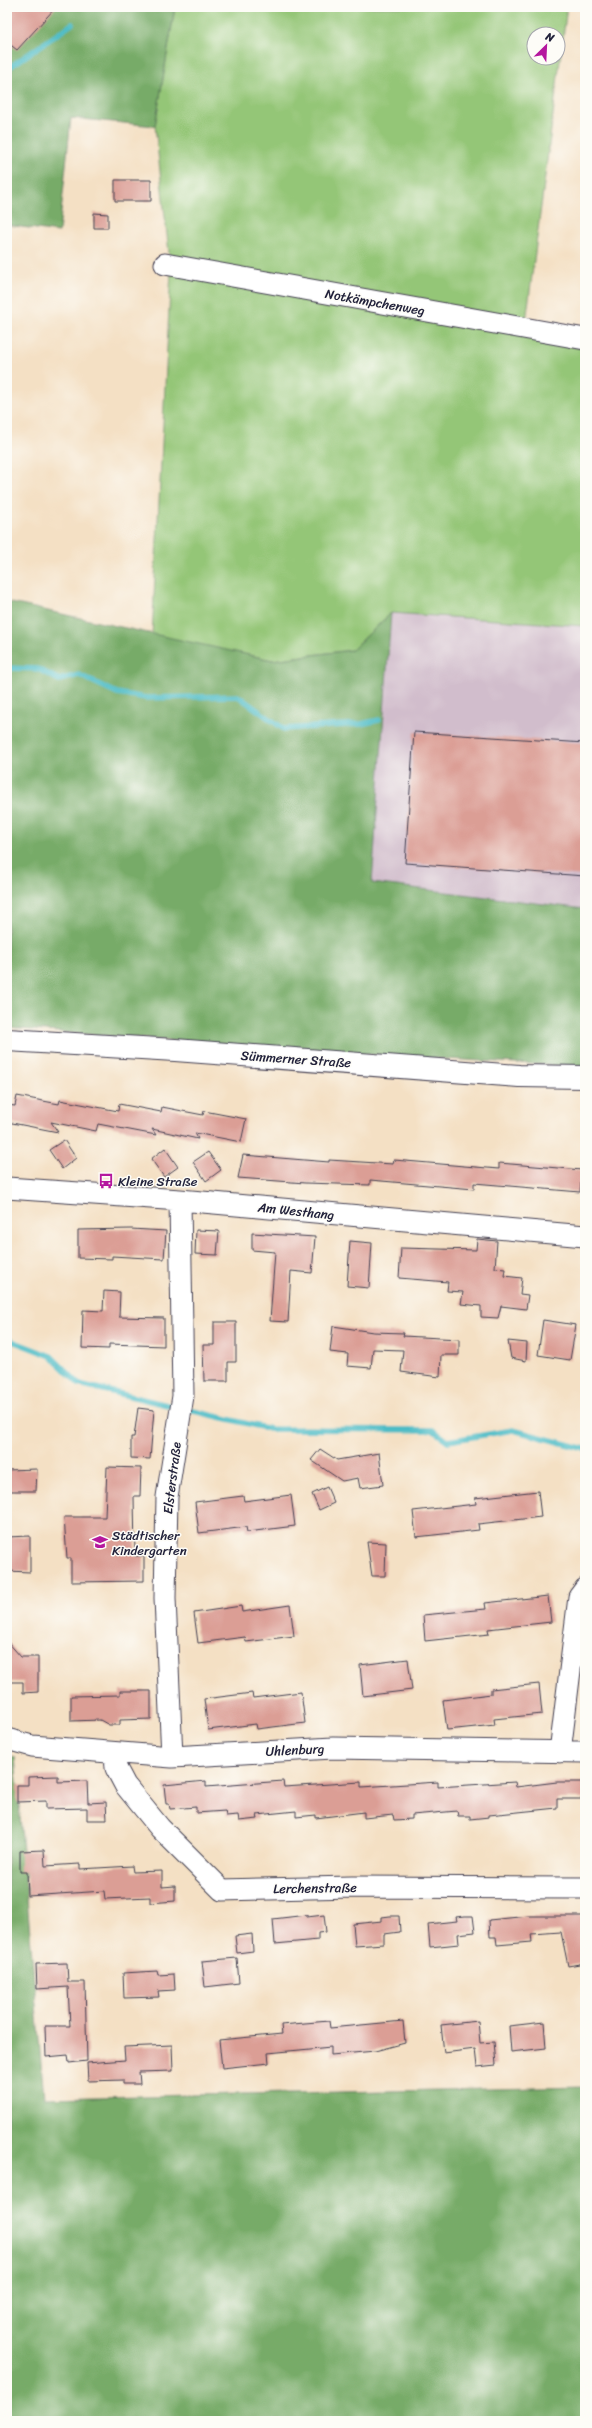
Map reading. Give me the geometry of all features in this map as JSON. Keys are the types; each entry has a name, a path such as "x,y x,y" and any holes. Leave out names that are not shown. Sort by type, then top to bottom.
{"main road":[{"name":"Sümmerner Straße","path":"7,1040 175,1050 519,1076 585,1077"}],"street":[{"name":"Notkämpchenweg","path":"165,264 585,339"},
{"name":"Am Westhang","path":"7,1188 180,1200 585,1236"},
{"name":"Elsterstraße","path":"172,1757 165,1583 167,1497 182,1396 180,1200"},
{"path":"560,1752 579,1597 585,1589"},
{"name":"Uhlenburg","path":"7,1739 32,1746 172,1757 333,1748 585,1752"},
{"name":"Lerchenstraße","path":"115,1753 116,1768 125,1785 160,1828 222,1890 352,1887 585,1888"}],"shaded area":[{"path":"391,613 585,626 585,909 372,883"}],"green space":[{"path":"7,7 175,7 155,126 71,118 59,232 7,225"},
{"path":"175,7 567,7 565,26 526,26 526,66 559,66 524,337 585,349 585,626 391,613 352,650 272,660 152,635 171,271 155,126"},
{"path":"7,602 272,660 352,650 391,613 372,883 585,909 585,1067 291,1050 7,1028"},
{"path":"7,1755 15,1757 44,2098 585,2087 585,2421 7,2421"}],"building":[{"path":"7,7 56,7 17,50 7,42"},
{"path":"115,180 151,180 151,201 115,201"},
{"path":"94,213 108,214 108,228 94,228"},
{"path":"414,732 585,743 585,876 405,863"},
{"path":"17,1096 59,1104 60,1100 118,1111 119,1104 161,1112 162,1107 203,1115 204,1111 246,1119 241,1142 195,1133 198,1139 152,1129 156,1135 98,1124 96,1131 51,1122 58,1132 7,1122 7,1105 15,1106"},
{"path":"64,1140 76,1158 62,1169 49,1150"},
{"path":"165,1148 178,1167 164,1177 151,1159"},
{"path":"208,1152 221,1170 206,1181 193,1162"},
{"path":"243,1155 329,1162 329,1160 393,1164 394,1160 499,1169 499,1163 582,1170 580,1192 474,1183 474,1189 370,1180 370,1185 305,1183 238,1178"},
{"path":"131,1229 166,1231 164,1259 112,1256 112,1259 78,1258 78,1230"},
{"path":"196,1230 219,1231 217,1255 195,1254"},
{"path":"252,1233 315,1237 312,1273 291,1271 288,1322 270,1321 275,1252 252,1250"},
{"path":"477,1239 497,1241 495,1268 505,1269 504,1276 522,1278 520,1294 528,1295 526,1309 501,1306 498,1318 481,1317 481,1306 461,1304 463,1292 447,1291 448,1282 399,1278 401,1248 476,1250"},
{"path":"350,1241 372,1243 369,1288 347,1286"},
{"path":"104,1291 120,1292 119,1317 164,1318 164,1346 109,1344 109,1349 82,1348 83,1310 103,1311"},
{"path":"543,1320 576,1325 570,1360 538,1355"},
{"path":"214,1322 236,1322 236,1362 228,1362 228,1381 204,1381 203,1345 214,1345"},
{"path":"333,1326 373,1332 404,1333 403,1336 459,1339 459,1355 441,1355 440,1377 401,1372 403,1350 373,1349 371,1368 347,1366 348,1354 330,1352"},
{"path":"508,1341 527,1343 526,1361 511,1358"},
{"path":"138,1408 154,1410 150,1459 131,1458 131,1437 134,1437"},
{"path":"320,1449 337,1460 379,1453 383,1485 360,1488 358,1478 342,1481 311,1460"},
{"name":"Städtischer Kindergarten","path":"107,1467 141,1468 140,1496 134,1496 135,1556 144,1556 144,1581 71,1582 71,1558 67,1558 64,1517 105,1517"},
{"path":"37,1469 36,1491 7,1491 7,1470"},
{"path":"327,1487 334,1503 319,1510 312,1494"},
{"path":"538,1491 541,1517 478,1524 479,1530 416,1537 413,1511 476,1504 475,1498"},
{"path":"291,1495 295,1526 247,1532 246,1527 199,1533 195,1502 243,1496 244,1501"},
{"path":"30,1536 30,1572 7,1571 7,1537"},
{"path":"367,1542 386,1543 385,1576 372,1576"},
{"path":"548,1596 551,1622 488,1629 489,1634 425,1641 423,1615 486,1609 485,1603"},
{"path":"290,1605 294,1636 246,1642 245,1637 198,1643 194,1613 241,1606 242,1612"},
{"path":"7,1641 21,1657 38,1657 38,1692 23,1693 23,1682 7,1682"},
{"path":"408,1659 412,1690 363,1696 360,1665"},
{"path":"539,1684 542,1714 494,1719 495,1725 447,1730 443,1700 491,1694 491,1689"},
{"path":"120,1691 151,1691 151,1719 120,1720 120,1725 109,1725 100,1720 71,1721 71,1696 120,1695"},
{"path":"301,1692 305,1723 257,1729 256,1724 208,1730 204,1699 252,1693 253,1698"},
{"path":"58,1776 58,1782 87,1781 88,1803 106,1802 107,1820 87,1820 87,1808 46,1809 46,1801 17,1802 17,1785 28,1785 28,1777"},
{"path":"206,1781 206,1787 283,1781 284,1787 361,1782 361,1787 438,1782 438,1787 515,1782 516,1787 557,1782 585,1782 585,1799 557,1799 557,1808 489,1815 489,1817 470,1819 470,1816 458,1816 457,1811 412,1815 412,1819 394,1820 393,1815 364,1818 364,1812 316,1818 316,1815 296,1817 296,1811 257,1815 258,1819 239,1821 238,1815 226,1816 225,1811 196,1813 196,1807 170,1809 169,1804 166,1804 164,1785"},
{"path":"44,1850 45,1866 80,1864 80,1869 132,1866 133,1872 162,1871 162,1887 175,1886 175,1901 150,1903 150,1897 105,1899 104,1891 28,1896 27,1872 20,1872 20,1851"},
{"path":"307,1915 307,1917 324,1915 326,1932 318,1933 318,1940 275,1944 273,1919"},
{"path":"399,1916 400,1932 384,1934 384,1944 355,1946 353,1924 382,1921 382,1917"},
{"path":"473,1916 475,1932 458,1934 459,1944 430,1947 428,1924 457,1921 456,1917"},
{"path":"529,1916 585,1916 585,1963 568,1966 561,1932 531,1934 532,1942 497,1945 496,1937 490,1937 489,1920"},
{"path":"252,1934 253,1951 237,1953 235,1936"},
{"path":"237,1958 239,1983 205,1987 202,1961"},
{"path":"67,1963 68,1982 85,1982 87,2061 69,2063 68,2055 46,2057 45,2026 70,2026 68,1987 37,1989 36,1964"},
{"path":"157,1971 158,1975 174,1974 175,1990 158,1991 159,1997 124,1998 123,1973"},
{"path":"329,2021 330,2028 403,2021 405,2043 375,2051 331,2055 331,2047 268,2053 269,2063 222,2068 219,2040 282,2034 281,2025"},
{"path":"478,2021 480,2043 494,2042 496,2065 477,2067 475,2049 444,2053 441,2025"},
{"path":"544,2022 546,2048 511,2052 509,2026"},
{"path":"172,2045 173,2071 139,2072 140,2084 123,2084 123,2080 88,2081 87,2063 125,2060 124,2047"}],"waterway":[{"path":"7,69 72,24"},
{"path":"7,668 38,669 59,680 79,675 117,693 146,698 238,696 284,729 361,724 379,720"},
{"path":"7,1339 51,1356 79,1384 176,1407"},
{"path":"185,1409 270,1429 433,1430 448,1441 513,1430 585,1449"}],"place":[{"name":"Kleine Straße","path":"106,1181"},
{"name":"Städtischer Kindergarten","path":"100,1542"}]}
